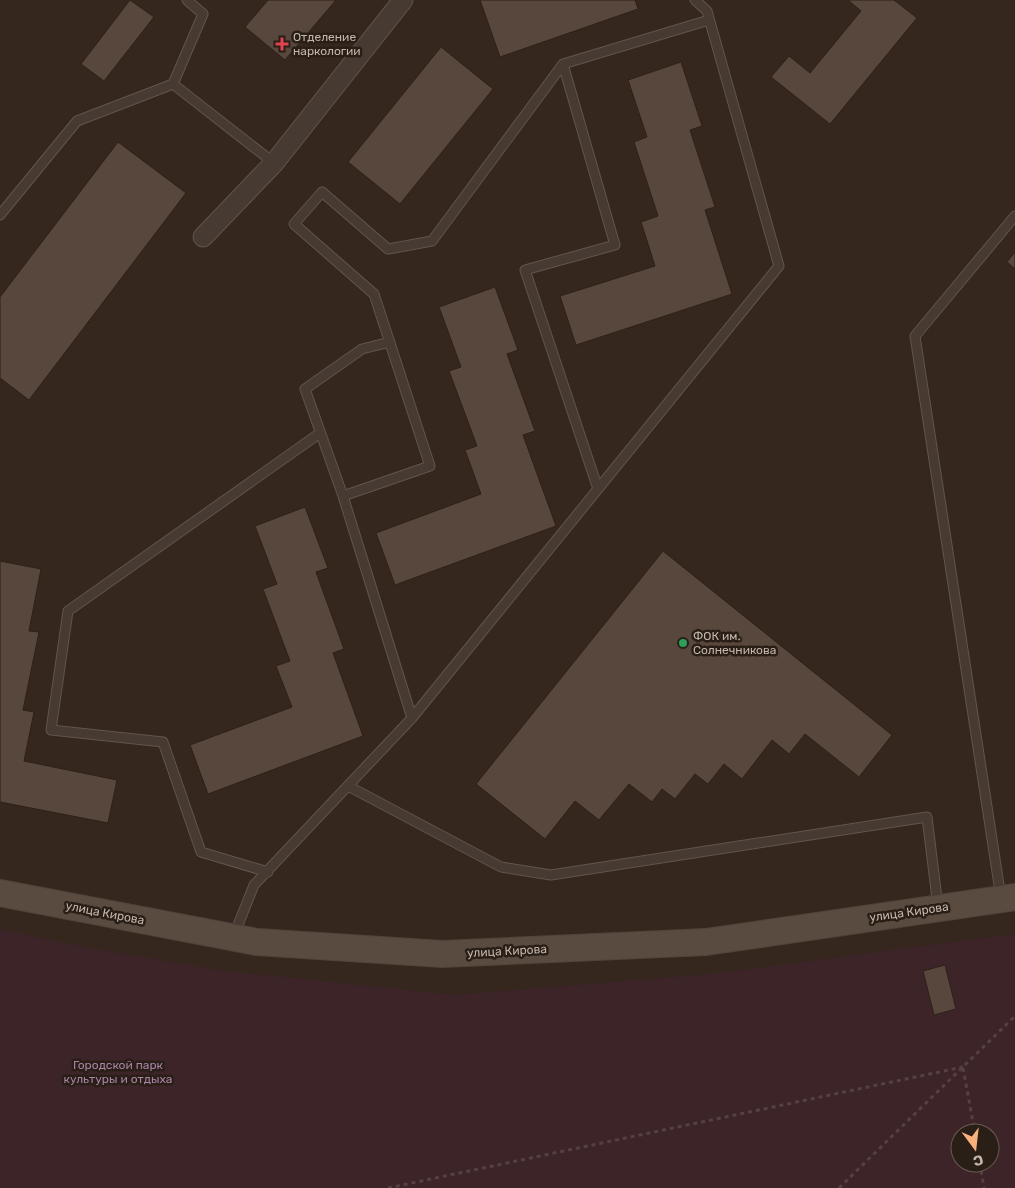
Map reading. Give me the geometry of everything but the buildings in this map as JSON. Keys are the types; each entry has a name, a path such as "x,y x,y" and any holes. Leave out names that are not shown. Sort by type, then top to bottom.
{"main road":[{"name":"улица Кирова","path":"0,893 257,942 452,954 706,942 1008,898"}],"street":[{"path":"203,237 274,163 403,0"}],"lane":[{"path":"0,215 77,121 174,84 203,14 187,0"},
{"path":"233,938 254,885 412,718 779,266 707,11 695,0"},
{"path":"343,496 430,466 374,294 294,224 322,192 388,249 432,241 563,64 709,20"},
{"path":"563,64 615,246 524,270 598,489"},
{"path":"174,84 274,163"},
{"path":"1008,898 916,336 1015,216"},
{"path":"390,342 362,350 304,389 343,496 412,718"},
{"path":"268,872 201,852 163,742 51,730 68,611 320,433"},
{"path":"348,786 502,867 551,875 928,817 938,907"}],"path":[{"path":"839,1188 1015,1016"},
{"path":"963,1067 972,1123"},
{"path":"388,1188 963,1067"},
{"path":"982,1173 984,1188"}],"green space":[{"name":"Городской парк культуры и отдыха","path":"0,929 89,948 224,971 455,995 710,974 1015,934 1015,1188 0,1188"}],"place":[{"name":"Отделение наркологии","path":"282,44"},
{"name":"ФОК им. Солнечникова","path":"683,643"}]}
